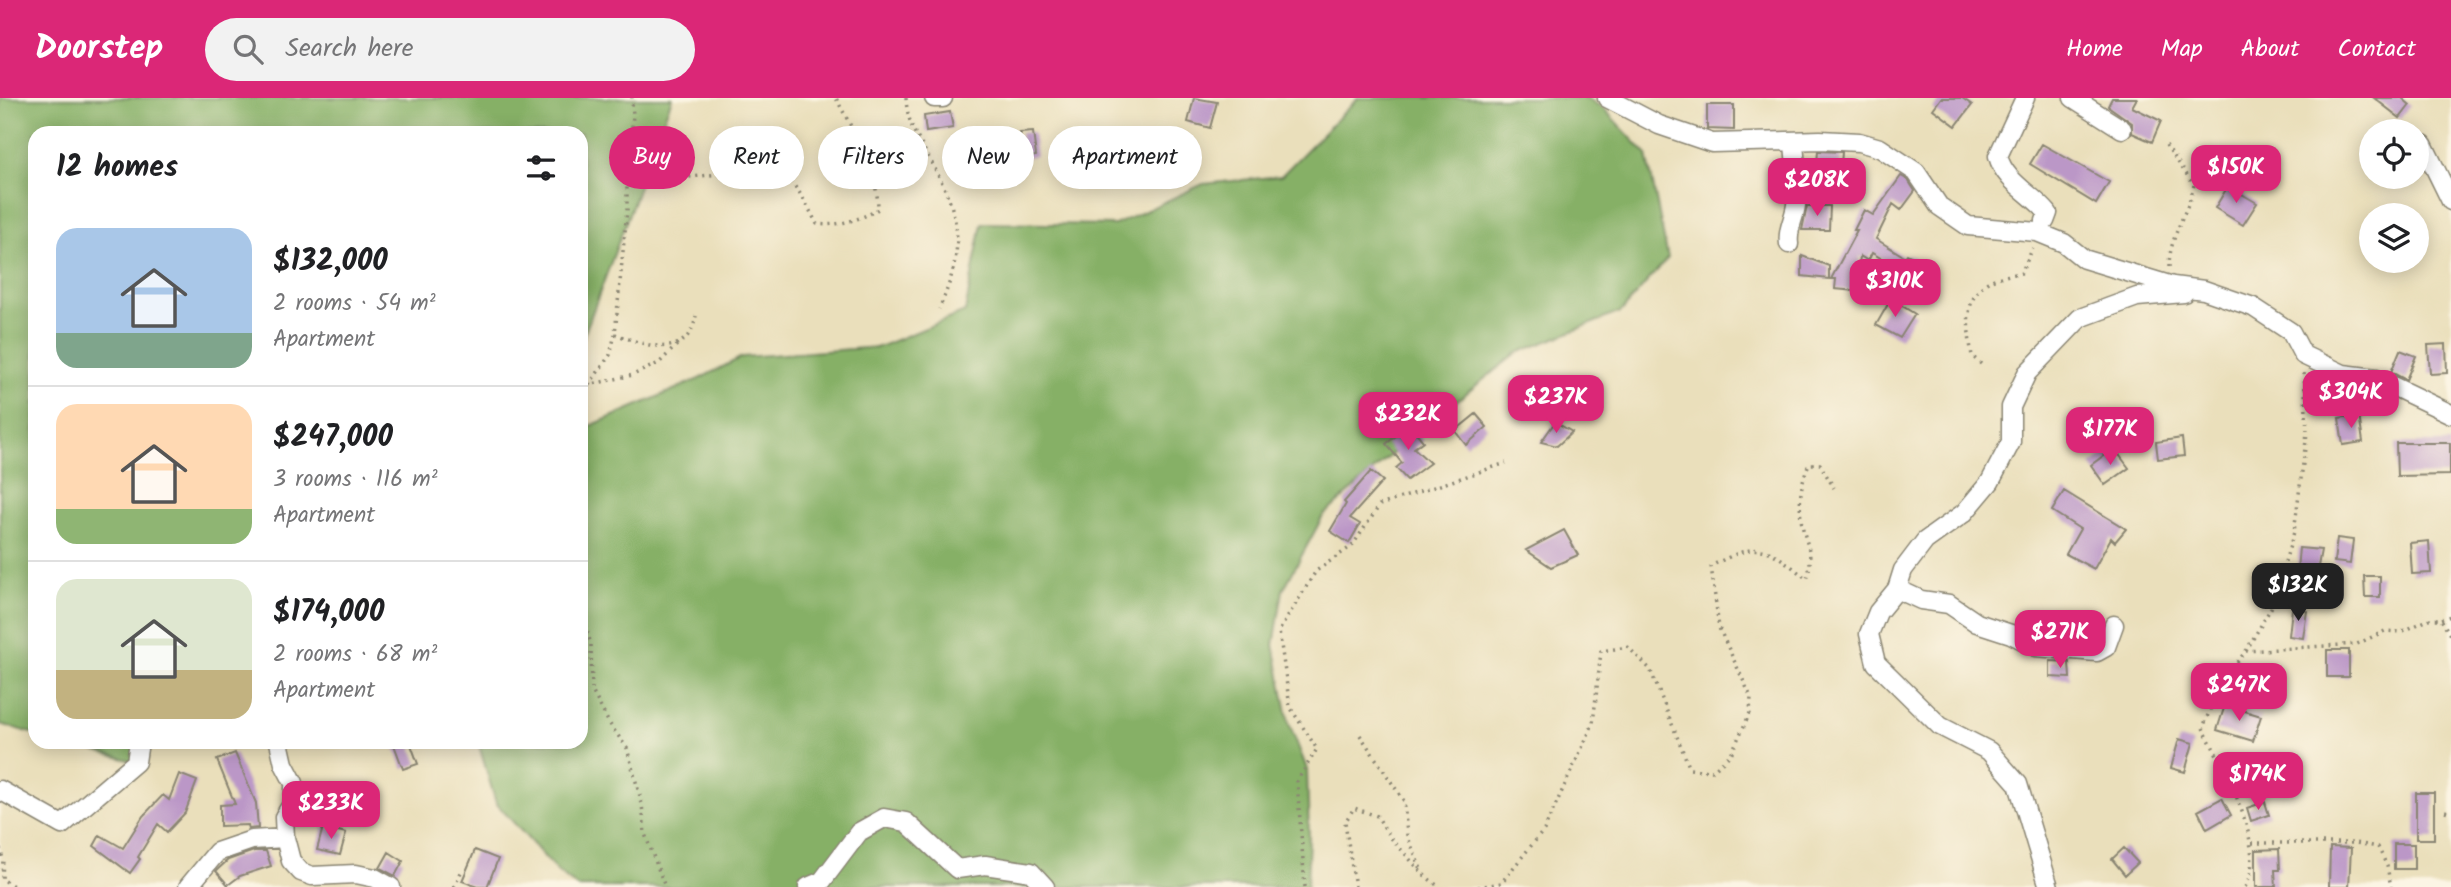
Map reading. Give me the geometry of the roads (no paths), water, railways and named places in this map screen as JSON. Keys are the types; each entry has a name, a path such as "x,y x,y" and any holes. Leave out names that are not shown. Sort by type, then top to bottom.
{"street":[{"path":"934,98 943,98"},
{"path":"1608,98 1658,125 1712,143 1859,142 1880,148 1916,172 1939,206 1968,226 2041,227 2084,259 2173,286 2204,290 2253,307 2291,332 2304,355 2343,374 2375,378 2451,414"},
{"path":"2025,98 1998,156 2014,183 2038,201 2048,213 2041,227"},
{"path":"2073,98 2122,129"},
{"path":"1789,244 1787,230 1796,206 1797,187 1794,141"},
{"path":"2429,156 2451,201"},
{"path":"2049,887 2018,784 1989,751 1940,726 1876,663 1869,634 1878,612 1897,589 1903,570 1925,541 1964,513 1990,482 2011,442 2011,407 2027,373 2080,318 2137,298 2204,290"},
{"path":"1897,589 1921,600 1949,604 1978,623 2011,634 2036,648 2097,652 2105,648 2114,625"},
{"path":"0,790 62,825 136,762 138,749"},
{"path":"281,749 284,765 294,783 295,801 284,817 285,838 291,861 301,872 312,876 356,874 375,878 391,887"},
{"path":"808,887 822,881 859,832 884,818 906,822 957,869 985,865 1031,872 1045,887"},
{"path":"188,887 217,852 252,841 285,838"}]}
